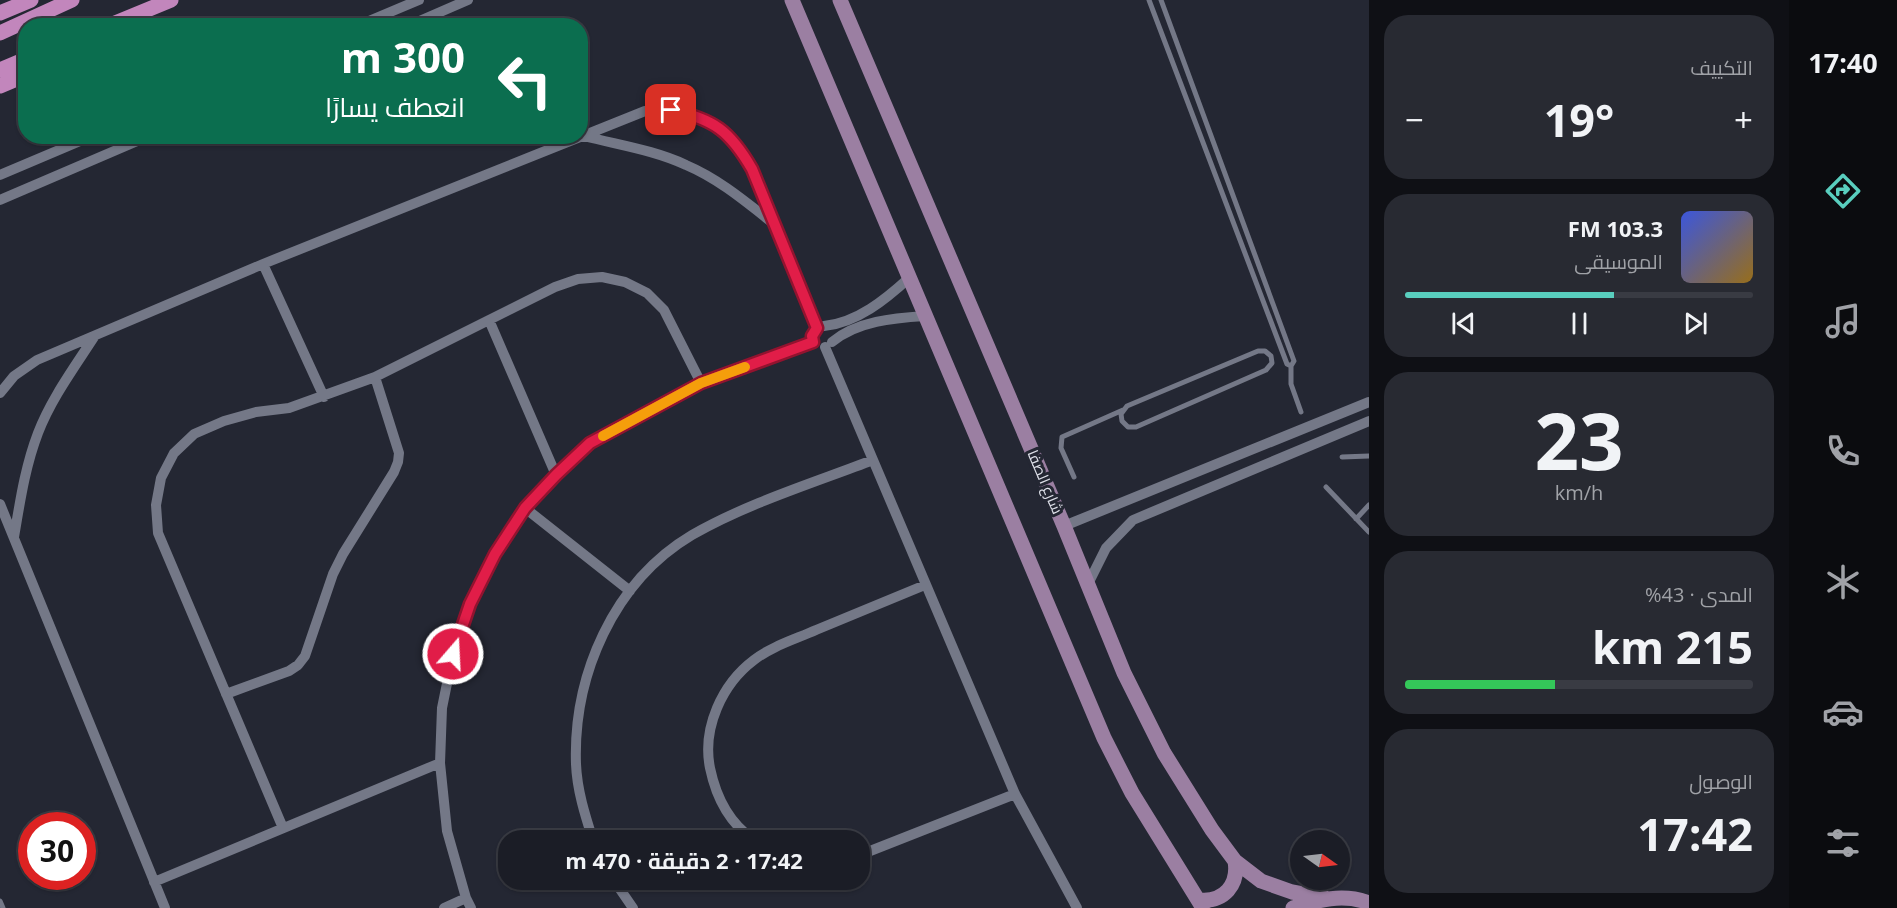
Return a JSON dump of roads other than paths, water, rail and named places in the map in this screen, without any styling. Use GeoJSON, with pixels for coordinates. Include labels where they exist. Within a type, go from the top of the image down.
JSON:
{"type":"FeatureCollection","features":[{"type":"Feature","properties":{"kind":"main road"},"geometry":{"type":"LineString","coordinates":[[0,13],[31,0]]}},
{"type":"Feature","properties":{"kind":"main road"},"geometry":{"type":"LineString","coordinates":[[33,18],[72,0]]}},
{"type":"Feature","properties":{"kind":"main road"},"geometry":{"type":"LineString","coordinates":[[127,18],[165,2]]}},
{"type":"Feature","properties":{"kind":"main road"},"geometry":{"type":"LineString","coordinates":[[145,18],[165,2]]}},
{"type":"Feature","properties":{"kind":"main road"},"geometry":{"type":"LineString","coordinates":[[0,33],[18,25]]}},
{"type":"Feature","properties":{"kind":"main road"},"geometry":{"type":"LineString","coordinates":[[0,70],[18,62]]}},
{"type":"Feature","properties":{"kind":"main road"},"geometry":{"type":"LineString","coordinates":[[0,86],[18,78]]}},
{"type":"Feature","properties":{"kind":"street"},"geometry":{"type":"LineString","coordinates":[[376,18],[419,0]]}},
{"type":"Feature","properties":{"kind":"street"},"geometry":{"type":"LineString","coordinates":[[426,18],[468,0]]}},
{"type":"Feature","properties":{"kind":"street"},"geometry":{"type":"LineString","coordinates":[[792,0],[1104,738],[1132,793],[1202,904],[1218,899],[1231,887],[1235,879],[1234,861]]}},
{"type":"Feature","properties":{"kind":"street","name":"شارع الصفا"},"geometry":{"type":"LineString","coordinates":[[840,0],[1064,526],[1124,673],[1164,753],[1234,861],[1261,881],[1292,892],[1325,898]]}},
{"type":"Feature","properties":{"kind":"street"},"geometry":{"type":"LineString","coordinates":[[588,133],[645,111],[671,110],[697,115],[720,128],[739,146],[752,169],[821,327],[832,332],[828,344],[873,460],[1015,794],[1077,908]]}},
{"type":"Feature","properties":{"kind":"street"},"geometry":{"type":"LineString","coordinates":[[588,136],[647,151],[686,165],[722,184],[775,225]]}},
{"type":"Feature","properties":{"kind":"street"},"geometry":{"type":"LineString","coordinates":[[0,175],[73,144]]}},
{"type":"Feature","properties":{"kind":"street"},"geometry":{"type":"LineString","coordinates":[[0,200],[130,144]]}},
{"type":"Feature","properties":{"kind":"street"},"geometry":{"type":"LineString","coordinates":[[0,393],[14,376],[37,360],[263,264],[562,144]]}},
{"type":"Feature","properties":{"kind":"street"},"geometry":{"type":"LineString","coordinates":[[263,264],[324,397]]}},
{"type":"Feature","properties":{"kind":"street"},"geometry":{"type":"LineString","coordinates":[[282,828],[158,533],[156,506],[161,478],[174,453],[194,434],[224,421],[256,412],[289,408],[324,397],[375,376],[555,287],[578,279],[602,277],[625,282],[647,293],[664,310],[701,383]]}},
{"type":"Feature","properties":{"kind":"street"},"geometry":{"type":"LineString","coordinates":[[909,278],[870,309],[839,324],[821,327],[812,336],[813,342],[818,346],[828,344],[844,333],[878,321],[925,316]]}},
{"type":"Feature","properties":{"kind":"street"},"geometry":{"type":"LineString","coordinates":[[489,320],[556,475]]}},
{"type":"Feature","properties":{"kind":"street"},"geometry":{"type":"LineString","coordinates":[[14,538],[25,475],[38,432],[63,384],[95,336]]}},
{"type":"Feature","properties":{"kind":"street"},"geometry":{"type":"LineString","coordinates":[[444,908],[469,903],[447,831],[440,763],[444,698],[453,654],[470,604],[495,554],[525,508],[590,443],[701,383],[813,342]]}},
{"type":"Feature","properties":{"kind":"street"},"geometry":{"type":"LineString","coordinates":[[226,694],[289,671],[305,656],[333,574],[394,472],[399,453],[375,376]]}},
{"type":"Feature","properties":{"kind":"street"},"geometry":{"type":"LineString","coordinates":[[1064,526],[1369,402]]}},
{"type":"Feature","properties":{"kind":"street"},"geometry":{"type":"LineString","coordinates":[[1088,584],[1106,548],[1133,520],[1369,421]]}},
{"type":"Feature","properties":{"kind":"street"},"geometry":{"type":"LineString","coordinates":[[590,830],[582,805],[576,767],[576,728],[582,690],[594,654],[610,621],[630,591],[658,561],[689,537],[724,518],[873,460]]}},
{"type":"Feature","properties":{"kind":"street"},"geometry":{"type":"LineString","coordinates":[[1222,462],[1230,479]]}},
{"type":"Feature","properties":{"kind":"street"},"geometry":{"type":"LineString","coordinates":[[0,504],[165,908]]}},
{"type":"Feature","properties":{"kind":"street"},"geometry":{"type":"LineString","coordinates":[[525,508],[630,591]]}},
{"type":"Feature","properties":{"kind":"street"},"geometry":{"type":"LineString","coordinates":[[742,830],[727,813],[714,787],[709,759],[710,730],[718,703],[734,679],[754,659],[780,646],[926,585]]}},
{"type":"Feature","properties":{"kind":"street"},"geometry":{"type":"LineString","coordinates":[[154,882],[440,763]]}},
{"type":"Feature","properties":{"kind":"street"},"geometry":{"type":"LineString","coordinates":[[870,851],[1015,794]]}},
{"type":"Feature","properties":{"kind":"street"},"geometry":{"type":"LineString","coordinates":[[621,890],[633,908]]}},
{"type":"Feature","properties":{"kind":"street"},"geometry":{"type":"LineString","coordinates":[[1293,908],[1325,898],[1365,898]]}},
{"type":"Feature","properties":{"kind":"lane"},"geometry":{"type":"LineString","coordinates":[[1149,0],[1287,364],[1291,366]]}},
{"type":"Feature","properties":{"kind":"lane"},"geometry":{"type":"LineString","coordinates":[[1161,0],[1294,361],[1291,366],[1291,384],[1301,412]]}},
{"type":"Feature","properties":{"kind":"lane"},"geometry":{"type":"LineString","coordinates":[[1234,222],[1242,219]]}},
{"type":"Feature","properties":{"kind":"lane"},"geometry":{"type":"LineString","coordinates":[[1271,321],[1278,318]]}},
{"type":"Feature","properties":{"kind":"lane"},"geometry":{"type":"LineString","coordinates":[[1074,477],[1061,447],[1062,437],[1123,410],[1127,406],[1258,351],[1265,351],[1271,356]]}},
{"type":"Feature","properties":{"kind":"lane"},"geometry":{"type":"LineString","coordinates":[[1271,356],[1282,351]]}},
{"type":"Feature","properties":{"kind":"lane"},"geometry":{"type":"LineString","coordinates":[[1123,410],[1122,422],[1128,427],[1136,427],[1266,370],[1271,366],[1271,356]]}},
{"type":"Feature","properties":{"kind":"lane"},"geometry":{"type":"LineString","coordinates":[[1342,457],[1369,456]]}},
{"type":"Feature","properties":{"kind":"lane"},"geometry":{"type":"LineString","coordinates":[[1326,486],[1369,532]]}},
{"type":"Feature","properties":{"kind":"lane"},"geometry":{"type":"LineString","coordinates":[[1356,519],[1369,505]]}},
{"type":"Feature","properties":{"kind":"lane"},"geometry":{"type":"LineString","coordinates":[[0,901],[3,908]]}}]}
